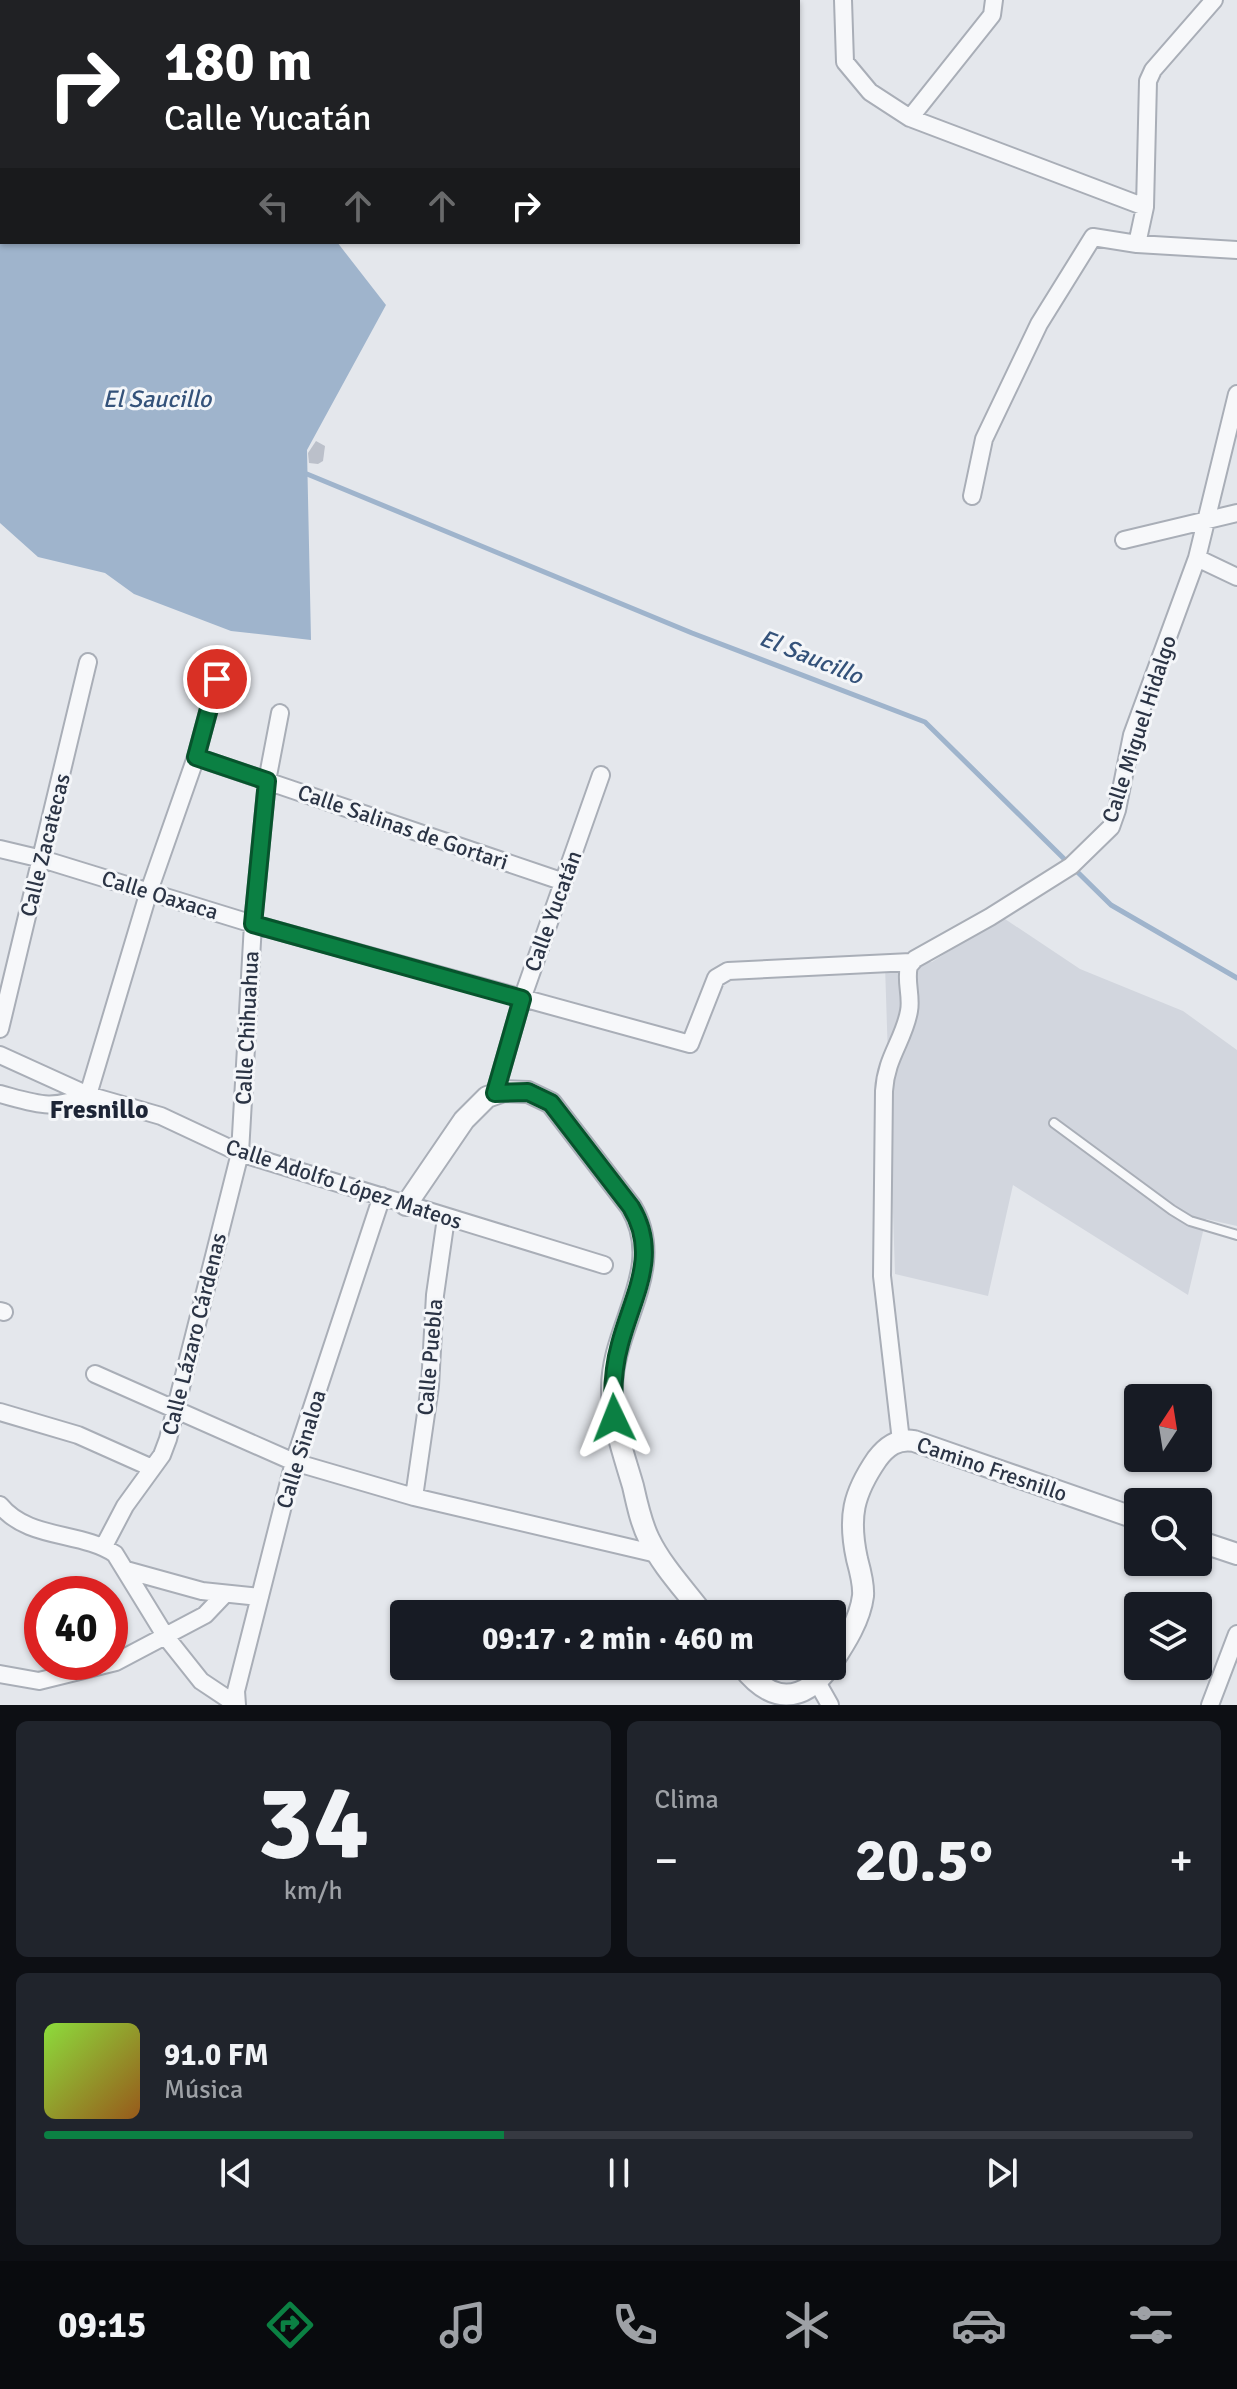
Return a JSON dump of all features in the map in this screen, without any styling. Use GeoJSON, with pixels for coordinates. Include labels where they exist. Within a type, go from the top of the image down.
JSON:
{"type":"FeatureCollection","features":[{"type":"Feature","properties":{"kind":"street"},"geometry":{"type":"LineString","coordinates":[[843,0],[845,62],[870,92],[910,118],[1145,207]]}},
{"type":"Feature","properties":{"kind":"street"},"geometry":{"type":"LineString","coordinates":[[910,118],[992,15],[994,0]]}},
{"type":"Feature","properties":{"kind":"street"},"geometry":{"type":"LineString","coordinates":[[1137,244],[1145,207],[1148,81],[1153,70],[1214,0]]}},
{"type":"Feature","properties":{"kind":"street"},"geometry":{"type":"LineString","coordinates":[[972,496],[984,439],[1039,324],[1093,237],[1137,244],[1237,250]]}},
{"type":"Feature","properties":{"kind":"street","name":"Calle Miguel Hidalgo"},"geometry":{"type":"LineString","coordinates":[[911,962],[1071,866],[1111,827],[1132,735],[1197,558],[1237,394]]}},
{"type":"Feature","properties":{"kind":"street"},"geometry":{"type":"LineString","coordinates":[[1124,540],[1237,513]]}},
{"type":"Feature","properties":{"kind":"street"},"geometry":{"type":"LineString","coordinates":[[1197,558],[1237,577]]}},
{"type":"Feature","properties":{"kind":"street","name":"Calle Zacatecas"},"geometry":{"type":"LineString","coordinates":[[0,1029],[88,662]]}},
{"type":"Feature","properties":{"kind":"street"},"geometry":{"type":"LineString","coordinates":[[0,1094],[51,1106],[68,1104],[88,1095],[149,891],[196,757],[217,679]]}},
{"type":"Feature","properties":{"kind":"street","name":"Calle Chihuahua"},"geometry":{"type":"LineString","coordinates":[[240,1153],[253,924],[267,781],[280,713]]}},
{"type":"Feature","properties":{"kind":"street","name":"Calle Salinas de Gortari"},"geometry":{"type":"LineString","coordinates":[[196,757],[564,882]]}},
{"type":"Feature","properties":{"kind":"street","name":"Calle Yucatán"},"geometry":{"type":"LineString","coordinates":[[495,1093],[522,999],[601,775]]}},
{"type":"Feature","properties":{"kind":"street","name":"Calle Oaxaca"},"geometry":{"type":"LineString","coordinates":[[0,849],[253,924],[690,1044],[716,978],[728,971],[911,962]]}},
{"type":"Feature","properties":{"kind":"street"},"geometry":{"type":"LineString","coordinates":[[901,1441],[882,1276],[884,1091],[885,1072],[908,1016],[907,972],[911,962]]}},
{"type":"Feature","properties":{"kind":"street","name":"Calle Adolfo López Mateos"},"geometry":{"type":"LineString","coordinates":[[0,1055],[88,1095],[161,1116],[240,1153],[604,1265]]}},
{"type":"Feature","properties":{"kind":"street"},"geometry":{"type":"LineString","coordinates":[[406,1205],[464,1120],[481,1102],[495,1093],[528,1092],[551,1103],[640,1222],[645,1237],[645,1260],[620,1345],[612,1387],[614,1418],[643,1526],[657,1554],[692,1600]]}},
{"type":"Feature","properties":{"kind":"street","name":"Calle Lázaro Cárdenas"},"geometry":{"type":"LineString","coordinates":[[104,1546],[125,1506],[162,1455],[168,1439],[240,1153]]}},
{"type":"Feature","properties":{"kind":"street","name":"Calle Sinaloa"},"geometry":{"type":"LineString","coordinates":[[237,1705],[236,1691],[294,1462],[382,1196]]}},
{"type":"Feature","properties":{"kind":"street","name":"Calle Puebla"},"geometry":{"type":"LineString","coordinates":[[414,1497],[430,1386],[435,1295],[446,1218]]}},
{"type":"Feature","properties":{"kind":"street"},"geometry":{"type":"LineString","coordinates":[[95,1374],[294,1462],[414,1497],[657,1554]]}},
{"type":"Feature","properties":{"kind":"street"},"geometry":{"type":"LineString","coordinates":[[0,1412],[78,1435],[152,1468]]}},
{"type":"Feature","properties":{"kind":"street","name":"Camino Fresnillo"},"geometry":{"type":"LineString","coordinates":[[846,1641],[864,1590],[852,1538],[853,1512],[860,1484],[888,1446],[901,1441],[914,1441],[1124,1514]]}},
{"type":"Feature","properties":{"kind":"street"},"geometry":{"type":"LineString","coordinates":[[0,1505],[7,1515],[33,1528],[104,1546],[115,1554],[166,1637],[201,1681],[237,1705]]}},
{"type":"Feature","properties":{"kind":"street"},"geometry":{"type":"LineString","coordinates":[[1212,1546],[1237,1554]]}},
{"type":"Feature","properties":{"kind":"street"},"geometry":{"type":"LineString","coordinates":[[126,1570],[202,1591],[260,1597]]}},
{"type":"Feature","properties":{"kind":"street"},"geometry":{"type":"LineString","coordinates":[[0,1674],[39,1681],[116,1662],[205,1615],[225,1594]]}},
{"type":"Feature","properties":{"kind":"street"},"geometry":{"type":"LineString","coordinates":[[1210,1705],[1237,1634]]}},
{"type":"Feature","properties":{"kind":"street"},"geometry":{"type":"LineString","coordinates":[[754,1680],[760,1687],[775,1693],[797,1693],[814,1680]]}},
{"type":"Feature","properties":{"kind":"street"},"geometry":{"type":"LineString","coordinates":[[828,1680],[830,1705]]}},
{"type":"Feature","properties":{"kind":"lane"},"geometry":{"type":"LineString","coordinates":[[1054,1123],[1172,1210],[1190,1221],[1237,1235]]}},
{"type":"Feature","properties":{"kind":"shaded area"},"geometry":{"type":"Polygon","coordinates":[[[1002,917],[1080,969],[1183,1011],[1237,1050],[1237,1226],[1206,1219],[1188,1295],[1013,1185],[988,1296],[895,1274],[885,965],[932,962],[1002,917]]]}},
{"type":"Feature","properties":{"kind":"water","name":"El Saucillo"},"geometry":{"type":"Polygon","coordinates":[[[0,244],[339,244],[386,305],[307,450],[311,640],[231,631],[134,594],[105,573],[38,557],[0,523],[0,244]]]}},
{"type":"Feature","properties":{"kind":"building"},"geometry":{"type":"Polygon","coordinates":[[[316,441],[325,446],[323,461],[309,463],[308,453],[316,441]]]}},
{"type":"Feature","properties":{"kind":"waterway","name":"El Saucillo"},"geometry":{"type":"LineString","coordinates":[[307,474],[692,633],[925,722],[1111,905],[1237,978]]}},
{"type":"Feature","properties":{"kind":"district","name":"Fresnillo"},"geometry":{"type":"Point","coordinates":[99,1110]}},
{"type":"Feature","properties":{"kind":"route"},"geometry":{"type":"LineString","coordinates":[[217,679],[196,757],[267,781],[253,924],[522,999],[495,1093],[528,1092],[551,1103],[631,1207],[645,1237],[645,1260],[620,1345],[612,1387],[614,1418]]}}]}
